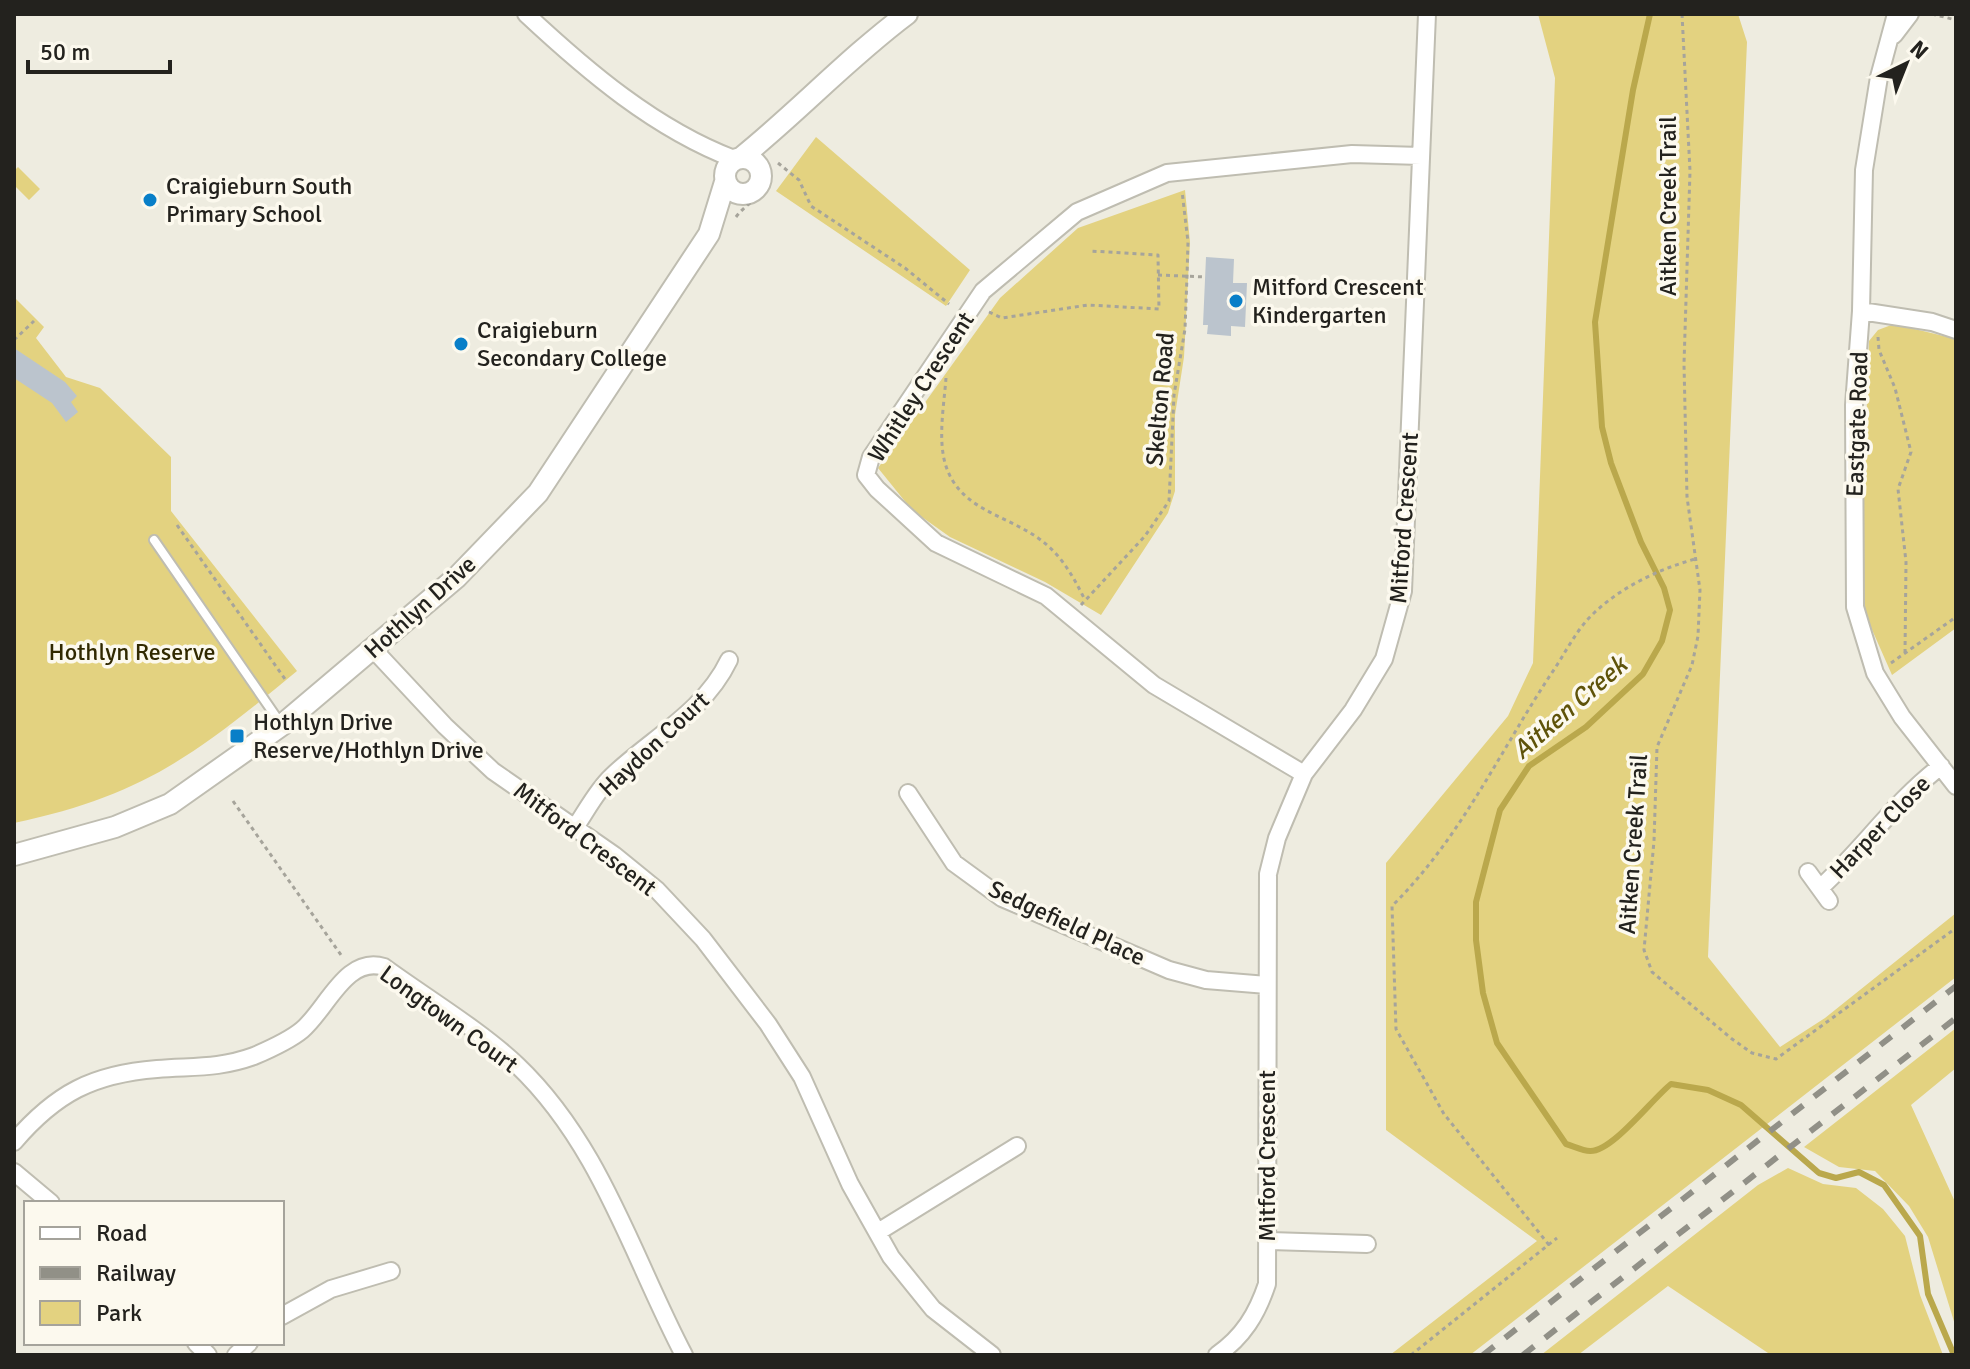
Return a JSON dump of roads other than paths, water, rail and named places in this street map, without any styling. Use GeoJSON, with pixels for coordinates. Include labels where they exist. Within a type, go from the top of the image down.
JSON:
{"type":"FeatureCollection","features":[{"type":"Feature","properties":{"kind":"street"},"geometry":{"type":"LineString","coordinates":[[526,14],[606,84],[731,168]]}},
{"type":"Feature","properties":{"kind":"street"},"geometry":{"type":"LineString","coordinates":[[746,194],[731,190],[731,168],[795,113],[853,55],[907,14]]}},
{"type":"Feature","properties":{"kind":"street","name":"Mitford Crescent"},"geometry":{"type":"LineString","coordinates":[[1217,1355],[1243,1332],[1259,1309],[1267,1284],[1268,874],[1277,838],[1304,774],[1353,710],[1384,659],[1403,591],[1427,14]]}},
{"type":"Feature","properties":{"kind":"street","name":"Eastgate Road"},"geometry":{"type":"LineString","coordinates":[[1896,14],[1893,37],[1879,77],[1864,170],[1861,311],[1854,405],[1855,607],[1875,673],[1902,717],[1956,786]]}},
{"type":"Feature","properties":{"kind":"street","name":"Eastgate Road"},"geometry":{"type":"LineString","coordinates":[[1893,37],[1910,14]]}},
{"type":"Feature","properties":{"kind":"street"},"geometry":{"type":"LineString","coordinates":[[731,168],[753,160],[768,167],[795,113]]}},
{"type":"Feature","properties":{"kind":"street","name":"Whitley Crescent"},"geometry":{"type":"LineString","coordinates":[[1304,774],[1154,685],[1046,596],[936,543],[866,475],[871,457],[994,279],[1077,212],[1157,176],[1180,171],[1352,154],[1421,156]]}},
{"type":"Feature","properties":{"kind":"street","name":"Hothlyn Drive"},"geometry":{"type":"LineString","coordinates":[[14,855],[115,827],[170,804],[282,725],[457,577],[538,493],[713,226],[759,185],[768,167]]}},
{"type":"Feature","properties":{"kind":"street","name":"Hothlyn Drive"},"geometry":{"type":"LineString","coordinates":[[713,226],[731,168]]}},
{"type":"Feature","properties":{"kind":"street"},"geometry":{"type":"LineString","coordinates":[[1861,311],[1932,322],[1956,330]]}},
{"type":"Feature","properties":{"kind":"street","name":"Mitford Crescent"},"geometry":{"type":"LineString","coordinates":[[374,650],[445,726],[493,771],[576,826],[657,890],[703,939],[768,1024],[802,1077],[850,1184],[913,1288],[992,1355]]}},
{"type":"Feature","properties":{"kind":"street","name":"Haydon Court"},"geometry":{"type":"LineString","coordinates":[[576,826],[610,778],[702,702],[717,684],[729,660]]}},
{"type":"Feature","properties":{"kind":"street","name":"Harper Close"},"geometry":{"type":"LineString","coordinates":[[1808,872],[1824,895],[1906,793],[1941,766]]}},
{"type":"Feature","properties":{"kind":"street","name":"Sedgefield Place"},"geometry":{"type":"LineString","coordinates":[[908,793],[954,863],[1002,898],[1169,970],[1206,980],[1267,985]]}},
{"type":"Feature","properties":{"kind":"street","name":"Longtown Court"},"geometry":{"type":"LineString","coordinates":[[14,1142],[69,1091],[94,1082],[157,1069],[209,1069],[255,1055],[301,1031],[359,966],[374,964],[384,967],[517,1065],[552,1107],[601,1175],[684,1355]]}},
{"type":"Feature","properties":{"kind":"street"},"geometry":{"type":"LineString","coordinates":[[878,1232],[1017,1146]]}},
{"type":"Feature","properties":{"kind":"street"},"geometry":{"type":"LineString","coordinates":[[14,1172],[49,1201]]}},
{"type":"Feature","properties":{"kind":"street"},"geometry":{"type":"LineString","coordinates":[[1267,1241],[1367,1244]]}},
{"type":"Feature","properties":{"kind":"street"},"geometry":{"type":"LineString","coordinates":[[284,1315],[331,1289],[391,1271]]}},
{"type":"Feature","properties":{"kind":"lane"},"geometry":{"type":"LineString","coordinates":[[154,540],[282,725]]}},
{"type":"Feature","properties":{"kind":"waterway","name":"Aitken Creek"},"geometry":{"type":"LineString","coordinates":[[1650,14],[1633,90],[1595,322],[1602,427],[1611,463],[1641,542],[1664,588],[1670,610],[1662,641],[1643,674],[1586,727],[1529,766],[1500,810],[1476,902],[1476,940],[1483,993],[1497,1043],[1566,1144],[1587,1151],[1599,1149],[1620,1134],[1671,1084],[1708,1090],[1741,1105],[1819,1173],[1836,1178],[1859,1172],[1884,1185],[1920,1236],[1928,1294],[1954,1355]]}},
{"type":"Feature","properties":{"kind":"railway"},"geometry":{"type":"LineString","coordinates":[[1483,1355],[1956,986]]}},
{"type":"Feature","properties":{"kind":"railway"},"geometry":{"type":"LineString","coordinates":[[1523,1355],[1956,1018]]}},
{"type":"Feature","properties":{"kind":"place","name":"Craigieburn South Primary School"},"geometry":{"type":"Point","coordinates":[150,200]}},
{"type":"Feature","properties":{"kind":"place","name":"Mitford Crescent Kindergarten"},"geometry":{"type":"Point","coordinates":[1236,301]}},
{"type":"Feature","properties":{"kind":"place","name":"Craigieburn Secondary College"},"geometry":{"type":"Point","coordinates":[461,344]}},
{"type":"Feature","properties":{"kind":"place","name":"Hothlyn Drive Reserve/Hothlyn Drive"},"geometry":{"type":"Point","coordinates":[237,736]}},
{"type":"Feature","properties":{"kind":"park label","name":"Hothlyn Reserve"},"geometry":{"type":"Point","coordinates":[132,652]}}]}
